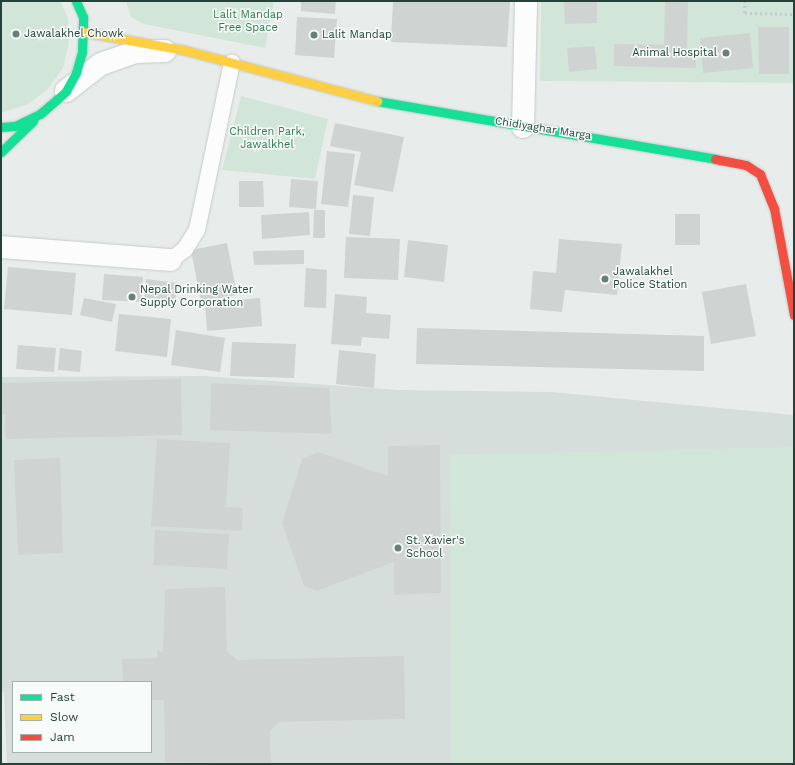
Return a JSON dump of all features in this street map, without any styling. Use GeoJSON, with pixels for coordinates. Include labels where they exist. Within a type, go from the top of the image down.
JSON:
{"type":"FeatureCollection","features":[{"type":"Feature","properties":{"kind":"street"},"geometry":{"type":"LineString","coordinates":[[1,152],[66,91],[76,73],[84,32],[82,17],[76,1]]}},
{"type":"Feature","properties":{"kind":"street"},"geometry":{"type":"LineString","coordinates":[[82,17],[88,1]]}},
{"type":"Feature","properties":{"kind":"street"},"geometry":{"type":"LineString","coordinates":[[523,126],[526,1]]}},
{"type":"Feature","properties":{"kind":"street","name":"Chidiyaghar Marga"},"geometry":{"type":"LineString","coordinates":[[84,32],[184,50],[387,104],[618,140],[746,165],[760,174],[774,208],[794,315]]}},
{"type":"Feature","properties":{"kind":"street","name":"Chidiyaghar Marga"},"geometry":{"type":"LineString","coordinates":[[66,91],[101,64],[136,52],[184,50]]}},
{"type":"Feature","properties":{"kind":"street"},"geometry":{"type":"LineString","coordinates":[[1,127],[15,126],[40,114]]}},
{"type":"Feature","properties":{"kind":"street"},"geometry":{"type":"LineString","coordinates":[[1,247],[171,260]]}},
{"type":"Feature","properties":{"kind":"lane"},"geometry":{"type":"LineString","coordinates":[[171,260],[185,249],[197,230],[232,63]]}},
{"type":"Feature","properties":{"kind":"path"},"geometry":{"type":"LineString","coordinates":[[745,1],[745,13],[794,14]]}},
{"type":"Feature","properties":{"kind":"shaded area","name":"St. Xavier's School"},"geometry":{"type":"Polygon","coordinates":[[[204,376],[399,390],[551,392],[794,415],[794,764],[7,764],[4,692],[1,692],[1,377],[204,376]]]}},
{"type":"Feature","properties":{"kind":"green space"},"geometry":{"type":"Polygon","coordinates":[[[1,1],[60,1],[68,18],[69,43],[63,68],[48,89],[28,104],[4,112],[1,112],[1,1]]]}},
{"type":"Feature","properties":{"kind":"green space","name":"Lalit Mandap Free Space"},"geometry":{"type":"Polygon","coordinates":[[[126,1],[274,1],[265,48],[144,24],[131,17],[126,1]]]}},
{"type":"Feature","properties":{"kind":"green space"},"geometry":{"type":"Polygon","coordinates":[[[541,1],[794,1],[794,83],[540,81],[541,1]]]}},
{"type":"Feature","properties":{"kind":"green space","name":"Children Park, Jawalkhel"},"geometry":{"type":"Polygon","coordinates":[[[241,96],[328,119],[315,179],[222,170],[241,96]]]}},
{"type":"Feature","properties":{"kind":"green space"},"geometry":{"type":"Polygon","coordinates":[[[794,447],[794,764],[451,764],[450,455],[794,447]]]}},
{"type":"Feature","properties":{"kind":"building"},"geometry":{"type":"Polygon","coordinates":[[[301,1],[336,1],[335,14],[301,11],[301,1]]]}},
{"type":"Feature","properties":{"kind":"building"},"geometry":{"type":"Polygon","coordinates":[[[393,1],[510,1],[507,47],[391,42],[393,1]]]}},
{"type":"Feature","properties":{"kind":"building"},"geometry":{"type":"Polygon","coordinates":[[[564,1],[597,1],[597,23],[565,24],[564,1]]]}},
{"type":"Feature","properties":{"kind":"building"},"geometry":{"type":"Polygon","coordinates":[[[665,1],[688,1],[687,51],[696,50],[696,68],[614,66],[614,44],[664,45],[665,1]]]}},
{"type":"Feature","properties":{"kind":"building"},"geometry":{"type":"Polygon","coordinates":[[[297,17],[337,19],[334,58],[295,55],[297,17]]]}},
{"type":"Feature","properties":{"kind":"building"},"geometry":{"type":"Polygon","coordinates":[[[758,27],[789,27],[789,74],[759,74],[758,27]]]}},
{"type":"Feature","properties":{"kind":"building","name":"Animal Hospital"},"geometry":{"type":"Polygon","coordinates":[[[750,33],[753,68],[703,73],[700,38],[750,33]]]}},
{"type":"Feature","properties":{"kind":"building"},"geometry":{"type":"Polygon","coordinates":[[[595,46],[597,69],[569,72],[567,48],[595,46]]]}},
{"type":"Feature","properties":{"kind":"building"},"geometry":{"type":"Polygon","coordinates":[[[335,123],[404,137],[393,192],[354,185],[361,152],[330,146],[335,123]]]}},
{"type":"Feature","properties":{"kind":"building"},"geometry":{"type":"Polygon","coordinates":[[[327,151],[355,154],[348,207],[321,204],[327,151]]]}},
{"type":"Feature","properties":{"kind":"building"},"geometry":{"type":"Polygon","coordinates":[[[291,179],[318,181],[316,209],[289,207],[291,179]]]}},
{"type":"Feature","properties":{"kind":"building"},"geometry":{"type":"Polygon","coordinates":[[[239,181],[263,181],[264,207],[239,207],[239,181]]]}},
{"type":"Feature","properties":{"kind":"building"},"geometry":{"type":"Polygon","coordinates":[[[353,195],[374,197],[370,236],[349,234],[353,195]]]}},
{"type":"Feature","properties":{"kind":"building"},"geometry":{"type":"Polygon","coordinates":[[[314,210],[325,210],[325,238],[313,238],[314,210]]]}},
{"type":"Feature","properties":{"kind":"building"},"geometry":{"type":"Polygon","coordinates":[[[309,212],[310,235],[262,239],[261,215],[309,212]]]}},
{"type":"Feature","properties":{"kind":"building"},"geometry":{"type":"Polygon","coordinates":[[[675,214],[700,214],[700,245],[675,245],[675,214]]]}},
{"type":"Feature","properties":{"kind":"building"},"geometry":{"type":"Polygon","coordinates":[[[346,237],[400,239],[398,280],[344,278],[346,237]]]}},
{"type":"Feature","properties":{"kind":"building"},"geometry":{"type":"Polygon","coordinates":[[[559,239],[622,244],[617,295],[565,290],[562,312],[530,309],[533,271],[556,273],[559,239]]]}},
{"type":"Feature","properties":{"kind":"building"},"geometry":{"type":"Polygon","coordinates":[[[408,240],[448,245],[444,282],[404,277],[408,240]]]}},
{"type":"Feature","properties":{"kind":"building"},"geometry":{"type":"Polygon","coordinates":[[[227,243],[237,295],[201,302],[191,250],[227,243]]]}},
{"type":"Feature","properties":{"kind":"building"},"geometry":{"type":"Polygon","coordinates":[[[304,250],[304,264],[254,265],[253,251],[304,250]]]}},
{"type":"Feature","properties":{"kind":"building"},"geometry":{"type":"Polygon","coordinates":[[[8,267],[76,273],[72,315],[4,309],[8,267]]]}},
{"type":"Feature","properties":{"kind":"building"},"geometry":{"type":"Polygon","coordinates":[[[306,268],[327,270],[326,308],[304,307],[306,268]]]}},
{"type":"Feature","properties":{"kind":"building"},"geometry":{"type":"Polygon","coordinates":[[[104,274],[143,277],[141,302],[102,300],[104,274]]]}},
{"type":"Feature","properties":{"kind":"building"},"geometry":{"type":"Polygon","coordinates":[[[146,279],[178,283],[174,308],[143,303],[146,279]]]}},
{"type":"Feature","properties":{"kind":"building"},"geometry":{"type":"Polygon","coordinates":[[[746,284],[756,336],[711,344],[702,292],[746,284]]]}},
{"type":"Feature","properties":{"kind":"building"},"geometry":{"type":"Polygon","coordinates":[[[335,294],[367,297],[366,313],[391,315],[389,339],[362,337],[361,346],[331,344],[335,294]]]}},
{"type":"Feature","properties":{"kind":"building"},"geometry":{"type":"Polygon","coordinates":[[[84,298],[116,304],[112,322],[80,315],[84,298]]]}},
{"type":"Feature","properties":{"kind":"building"},"geometry":{"type":"Polygon","coordinates":[[[260,298],[262,326],[207,331],[205,303],[260,298]]]}},
{"type":"Feature","properties":{"kind":"building"},"geometry":{"type":"Polygon","coordinates":[[[119,314],[171,319],[167,357],[115,351],[119,314]]]}},
{"type":"Feature","properties":{"kind":"building"},"geometry":{"type":"Polygon","coordinates":[[[417,328],[704,336],[704,371],[416,364],[417,328]]]}},
{"type":"Feature","properties":{"kind":"building"},"geometry":{"type":"Polygon","coordinates":[[[176,330],[225,338],[220,372],[171,365],[176,330]]]}},
{"type":"Feature","properties":{"kind":"building"},"geometry":{"type":"Polygon","coordinates":[[[232,342],[296,344],[294,378],[230,376],[232,342]]]}},
{"type":"Feature","properties":{"kind":"building"},"geometry":{"type":"Polygon","coordinates":[[[18,345],[56,348],[54,372],[16,369],[18,345]]]}},
{"type":"Feature","properties":{"kind":"building"},"geometry":{"type":"Polygon","coordinates":[[[60,348],[82,351],[80,372],[58,370],[60,348]]]}},
{"type":"Feature","properties":{"kind":"building"},"geometry":{"type":"Polygon","coordinates":[[[339,350],[376,354],[374,388],[336,384],[339,350]]]}},
{"type":"Feature","properties":{"kind":"building"},"geometry":{"type":"Polygon","coordinates":[[[181,379],[182,435],[6,439],[5,414],[1,415],[1,383],[181,379]]]}},
{"type":"Feature","properties":{"kind":"building"},"geometry":{"type":"Polygon","coordinates":[[[211,383],[329,388],[332,434],[210,430],[211,383]]]}},
{"type":"Feature","properties":{"kind":"building"},"geometry":{"type":"Polygon","coordinates":[[[157,439],[230,443],[226,507],[243,508],[242,531],[151,526],[157,439]]]}},
{"type":"Feature","properties":{"kind":"building"},"geometry":{"type":"Polygon","coordinates":[[[440,445],[441,593],[394,595],[394,562],[317,591],[304,586],[282,523],[302,459],[318,452],[388,476],[388,446],[440,445]]]}},
{"type":"Feature","properties":{"kind":"building"},"geometry":{"type":"Polygon","coordinates":[[[60,458],[63,553],[18,555],[14,460],[60,458]]]}},
{"type":"Feature","properties":{"kind":"building"},"geometry":{"type":"Polygon","coordinates":[[[155,530],[229,534],[227,569],[153,565],[155,530]]]}},
{"type":"Feature","properties":{"kind":"building"},"geometry":{"type":"Polygon","coordinates":[[[225,587],[227,652],[238,660],[404,656],[405,719],[279,722],[270,731],[271,764],[165,762],[164,700],[152,700],[152,681],[123,681],[122,659],[157,658],[157,651],[163,652],[165,589],[225,587]]]}},
{"type":"Feature","properties":{"kind":"traffic: fast"},"geometry":{"type":"LineString","coordinates":[[1,127],[15,126],[40,114],[66,91],[76,73],[82,52],[83,17],[76,1]]}},
{"type":"Feature","properties":{"kind":"traffic: fast"},"geometry":{"type":"LineString","coordinates":[[377,101],[715,159]]}},
{"type":"Feature","properties":{"kind":"traffic: fast"},"geometry":{"type":"LineString","coordinates":[[1,152],[33,121]]}},
{"type":"Feature","properties":{"kind":"traffic: slow"},"geometry":{"type":"LineString","coordinates":[[84,32],[184,50],[377,101]]}},
{"type":"Feature","properties":{"kind":"traffic: jam"},"geometry":{"type":"LineString","coordinates":[[715,159],[746,165],[760,174],[774,208],[794,315]]}},
{"type":"Feature","properties":{"kind":"place","name":"Jawalakhel Chowk"},"geometry":{"type":"Point","coordinates":[16,34]}},
{"type":"Feature","properties":{"kind":"place","name":"Lalit Mandap"},"geometry":{"type":"Point","coordinates":[314,35]}},
{"type":"Feature","properties":{"kind":"place","name":"Animal Hospital"},"geometry":{"type":"Point","coordinates":[726,53]}},
{"type":"Feature","properties":{"kind":"place","name":"Jawalakhel Police Station"},"geometry":{"type":"Point","coordinates":[605,279]}},
{"type":"Feature","properties":{"kind":"place","name":"Nepal Drinking Water Supply Corporation"},"geometry":{"type":"Point","coordinates":[132,297]}},
{"type":"Feature","properties":{"kind":"place","name":"St. Xavier's School"},"geometry":{"type":"Point","coordinates":[398,548]}}]}
